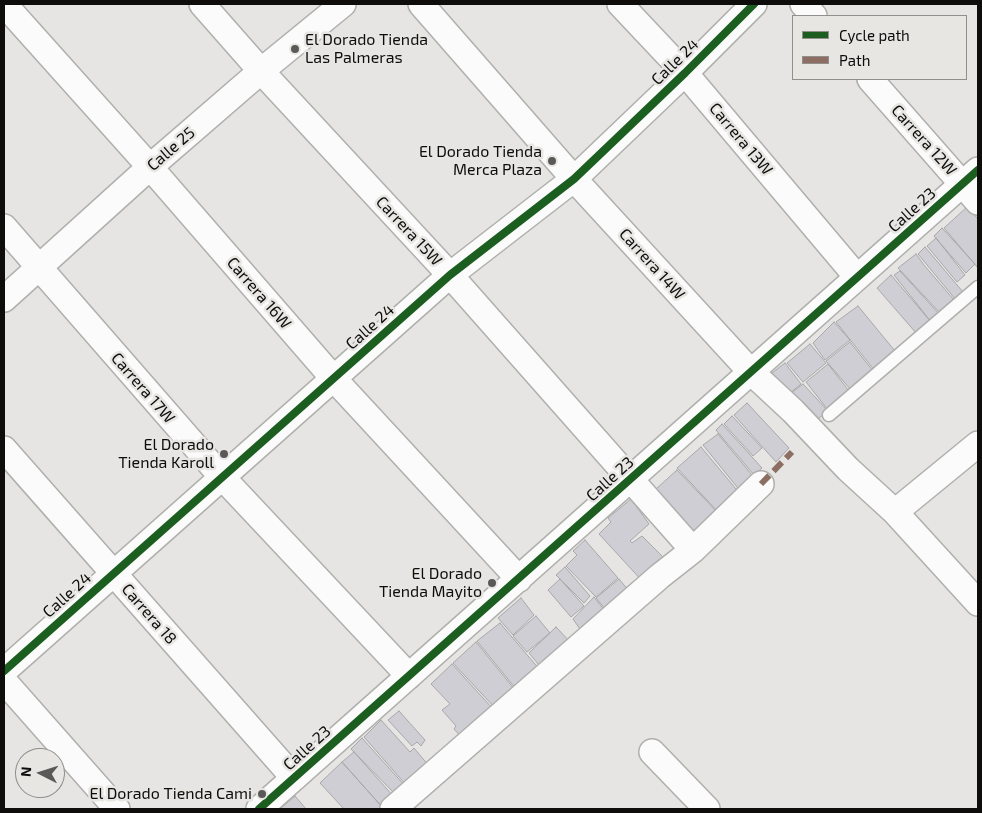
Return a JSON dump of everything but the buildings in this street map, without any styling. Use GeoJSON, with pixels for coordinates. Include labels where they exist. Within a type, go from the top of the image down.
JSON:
{"type":"FeatureCollection","features":[{"type":"Feature","properties":{"kind":"street","name":"Carrera 16W"},"geometry":{"type":"LineString","coordinates":[[4,4],[150,167],[334,379],[518,579]]}},
{"type":"Feature","properties":{"kind":"street","name":"Carrera 15W"},"geometry":{"type":"LineString","coordinates":[[202,4],[261,71],[450,275],[693,550]]}},
{"type":"Feature","properties":{"kind":"street","name":"Calle 25"},"geometry":{"type":"LineString","coordinates":[[4,299],[150,167],[261,71],[343,4]]}},
{"type":"Feature","properties":{"kind":"street","name":"Carrera 14W"},"geometry":{"type":"LineString","coordinates":[[421,4],[574,179],[751,372],[793,411],[848,469],[895,512],[978,603]]}},
{"type":"Feature","properties":{"kind":"street","name":"Carrera 13W"},"geometry":{"type":"LineString","coordinates":[[620,4],[685,73],[857,278]]}},
{"type":"Feature","properties":{"kind":"street","name":"Calle 24"},"geometry":{"type":"LineString","coordinates":[[4,671],[112,573],[450,275],[574,179],[754,4]]}},
{"type":"Feature","properties":{"kind":"street"},"geometry":{"type":"LineString","coordinates":[[803,4],[813,15]]}},
{"type":"Feature","properties":{"kind":"street","name":"Carrera 12W"},"geometry":{"type":"LineString","coordinates":[[871,80],[973,185]]}},
{"type":"Feature","properties":{"kind":"street","name":"Calle 23"},"geometry":{"type":"LineString","coordinates":[[259,809],[857,278],[973,185]]}},
{"type":"Feature","properties":{"kind":"street","name":"Carrera 17W"},"geometry":{"type":"LineString","coordinates":[[4,227],[222,478],[409,676]]}},
{"type":"Feature","properties":{"kind":"street"},"geometry":{"type":"LineString","coordinates":[[895,512],[977,448]]}},
{"type":"Feature","properties":{"kind":"street","name":"Carrera 18"},"geometry":{"type":"LineString","coordinates":[[4,449],[294,778]]}},
{"type":"Feature","properties":{"kind":"street"},"geometry":{"type":"LineString","coordinates":[[393,809],[660,576],[693,550],[760,484]]}},
{"type":"Feature","properties":{"kind":"street"},"geometry":{"type":"LineString","coordinates":[[4,681],[117,809]]}},
{"type":"Feature","properties":{"kind":"street"},"geometry":{"type":"LineString","coordinates":[[652,752],[707,809]]}},
{"type":"Feature","properties":{"kind":"lane"},"geometry":{"type":"LineString","coordinates":[[829,414],[978,286]]}},
{"type":"Feature","properties":{"kind":"marked path"},"geometry":{"type":"LineString","coordinates":[[761,484],[792,452]]}},
{"type":"Feature","properties":{"kind":"cycle path"},"geometry":{"type":"LineString","coordinates":[[4,671],[450,275],[574,179],[754,4]]}},
{"type":"Feature","properties":{"kind":"cycle path"},"geometry":{"type":"LineString","coordinates":[[259,809],[978,170]]}},
{"type":"Feature","properties":{"kind":"place","name":"El Dorado Tienda Las Palmeras"},"geometry":{"type":"Point","coordinates":[295,49]}},
{"type":"Feature","properties":{"kind":"place","name":"El Dorado Tienda Merca Plaza"},"geometry":{"type":"Point","coordinates":[552,161]}},
{"type":"Feature","properties":{"kind":"place","name":"El Dorado Tienda Karoll"},"geometry":{"type":"Point","coordinates":[224,454]}},
{"type":"Feature","properties":{"kind":"place","name":"El Dorado Tienda Mayito"},"geometry":{"type":"Point","coordinates":[492,583]}},
{"type":"Feature","properties":{"kind":"place","name":"El Dorado Tienda Cami"},"geometry":{"type":"Point","coordinates":[262,794]}}]}
